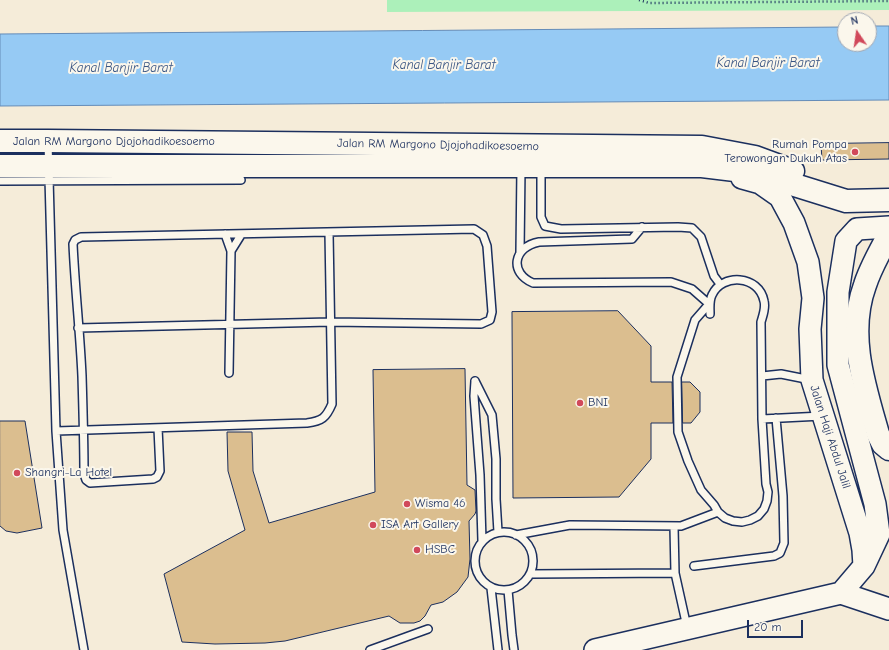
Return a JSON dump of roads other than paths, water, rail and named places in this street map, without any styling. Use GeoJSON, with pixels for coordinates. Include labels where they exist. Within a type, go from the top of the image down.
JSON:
{"type":"FeatureCollection","features":[{"type":"Feature","properties":{"kind":"main road","name":"Jalan RM Margono Djojohadikoesoemo"},"geometry":{"type":"LineString","coordinates":[[0,141],[48,141],[531,156],[702,166],[735,170],[769,177],[846,201],[881,200]]}},
{"type":"Feature","properties":{"kind":"main road","name":"Jalan RM Margono Djojohadikoesoemo"},"geometry":{"type":"LineString","coordinates":[[0,166],[49,173],[531,156],[668,147],[702,147],[755,157],[844,190],[881,200]]}},
{"type":"Feature","properties":{"kind":"main road"},"geometry":{"type":"LineString","coordinates":[[889,235],[871,269],[865,285],[858,311],[857,338],[858,356],[878,434],[883,444],[889,449]]}},
{"type":"Feature","properties":{"kind":"street","name":"Jalan Haji Abdul Jalil"},"geometry":{"type":"LineString","coordinates":[[668,147],[702,166],[760,183],[780,197],[794,223],[808,262],[814,298],[810,329],[812,380],[860,533],[864,550],[864,566]]}},
{"type":"Feature","properties":{"kind":"street","name":"Jalan Haji Abdul Jalil"},"geometry":{"type":"LineString","coordinates":[[841,593],[864,566],[879,534],[875,504],[838,365],[838,292],[846,241],[857,229],[889,227]]}},
{"type":"Feature","properties":{"kind":"street"},"geometry":{"type":"LineString","coordinates":[[596,650],[841,593],[889,610]]}},
{"type":"Feature","properties":{"kind":"lane"},"geometry":{"type":"LineString","coordinates":[[48,141],[56,431],[63,530],[84,650]]}},
{"type":"Feature","properties":{"kind":"lane"},"geometry":{"type":"LineString","coordinates":[[531,156],[541,217],[545,226],[561,229],[642,227],[692,228],[701,237],[714,276],[720,284]]}},
{"type":"Feature","properties":{"kind":"lane"},"geometry":{"type":"LineString","coordinates":[[531,156],[520,252],[517,259],[520,274],[525,280],[533,283],[671,282],[692,289],[709,304]]}},
{"type":"Feature","properties":{"kind":"lane"},"geometry":{"type":"LineString","coordinates":[[0,181],[49,173],[241,180]]}},
{"type":"Feature","properties":{"kind":"lane"},"geometry":{"type":"LineString","coordinates":[[520,252],[525,247],[538,242],[632,239],[642,227]]}},
{"type":"Feature","properties":{"kind":"lane"},"geometry":{"type":"LineString","coordinates":[[78,328],[330,322],[481,324],[490,320],[492,312],[486,246],[483,235],[474,229],[81,237],[75,240],[73,244],[78,328],[82,374],[84,474],[86,480],[90,484],[153,479],[157,477],[160,471],[158,428]]}},
{"type":"Feature","properties":{"kind":"lane"},"geometry":{"type":"LineString","coordinates":[[56,431],[307,423],[319,421],[327,415],[332,404],[329,233]]}},
{"type":"Feature","properties":{"kind":"lane"},"geometry":{"type":"LineString","coordinates":[[225,234],[231,251],[229,373]]}},
{"type":"Feature","properties":{"kind":"lane"},"geometry":{"type":"LineString","coordinates":[[231,251],[241,234]]}},
{"type":"Feature","properties":{"kind":"lane"},"geometry":{"type":"LineString","coordinates":[[709,304],[694,320],[677,377],[678,432],[688,461],[701,490],[718,512],[725,518],[742,522],[758,516],[764,509],[768,492],[766,484],[762,420],[761,322],[765,309],[764,301],[761,292],[756,286],[748,281],[740,279],[720,284],[712,295],[709,304],[710,314]]}},
{"type":"Feature","properties":{"kind":"lane"},"geometry":{"type":"LineString","coordinates":[[762,376],[781,374],[812,380]]}},
{"type":"Feature","properties":{"kind":"lane"},"geometry":{"type":"LineString","coordinates":[[482,541],[480,475],[474,396],[475,381],[492,415],[496,459],[498,532]]}},
{"type":"Feature","properties":{"kind":"lane"},"geometry":{"type":"LineString","coordinates":[[762,420],[823,416]]}},
{"type":"Feature","properties":{"kind":"lane"},"geometry":{"type":"LineString","coordinates":[[694,566],[774,556],[780,552],[784,544],[783,496],[776,418]]}},
{"type":"Feature","properties":{"kind":"lane"},"geometry":{"type":"LineString","coordinates":[[516,535],[570,525],[674,527],[681,526],[718,512]]}},
{"type":"Feature","properties":{"kind":"lane"},"geometry":{"type":"LineString","coordinates":[[674,527],[675,573],[687,629]]}},
{"type":"Feature","properties":{"kind":"lane"},"geometry":{"type":"LineString","coordinates":[[498,532],[508,532],[524,540],[530,547],[533,556],[533,565],[530,574],[525,581],[518,587],[499,591],[484,583],[478,576],[475,567],[477,549],[482,541],[498,532]]}},
{"type":"Feature","properties":{"kind":"lane"},"geometry":{"type":"LineString","coordinates":[[530,574],[675,573]]}},
{"type":"Feature","properties":{"kind":"lane"},"geometry":{"type":"LineString","coordinates":[[491,588],[498,650]]}},
{"type":"Feature","properties":{"kind":"lane"},"geometry":{"type":"LineString","coordinates":[[508,590],[514,650]]}},
{"type":"Feature","properties":{"kind":"lane"},"geometry":{"type":"LineString","coordinates":[[370,650],[428,629]]}},
{"type":"Feature","properties":{"kind":"water","name":"Kanal Banjir Barat"},"geometry":{"type":"Polygon","coordinates":[[[877,26],[889,26],[889,100],[0,106],[0,34],[837,27],[837,52],[877,52],[877,26]]]}},
{"type":"Feature","properties":{"kind":"place","name":"Rumah Pompa Terowongan Dukuh Atas"},"geometry":{"type":"Point","coordinates":[855,152]}},
{"type":"Feature","properties":{"kind":"place","name":"BNI"},"geometry":{"type":"Point","coordinates":[580,403]}},
{"type":"Feature","properties":{"kind":"place","name":"Shangri-La Hotel"},"geometry":{"type":"Point","coordinates":[17,473]}},
{"type":"Feature","properties":{"kind":"place","name":"Wisma 46"},"geometry":{"type":"Point","coordinates":[407,504]}},
{"type":"Feature","properties":{"kind":"place","name":"ISA Art Gallery"},"geometry":{"type":"Point","coordinates":[373,525]}},
{"type":"Feature","properties":{"kind":"place","name":"HSBC"},"geometry":{"type":"Point","coordinates":[417,550]}}]}
